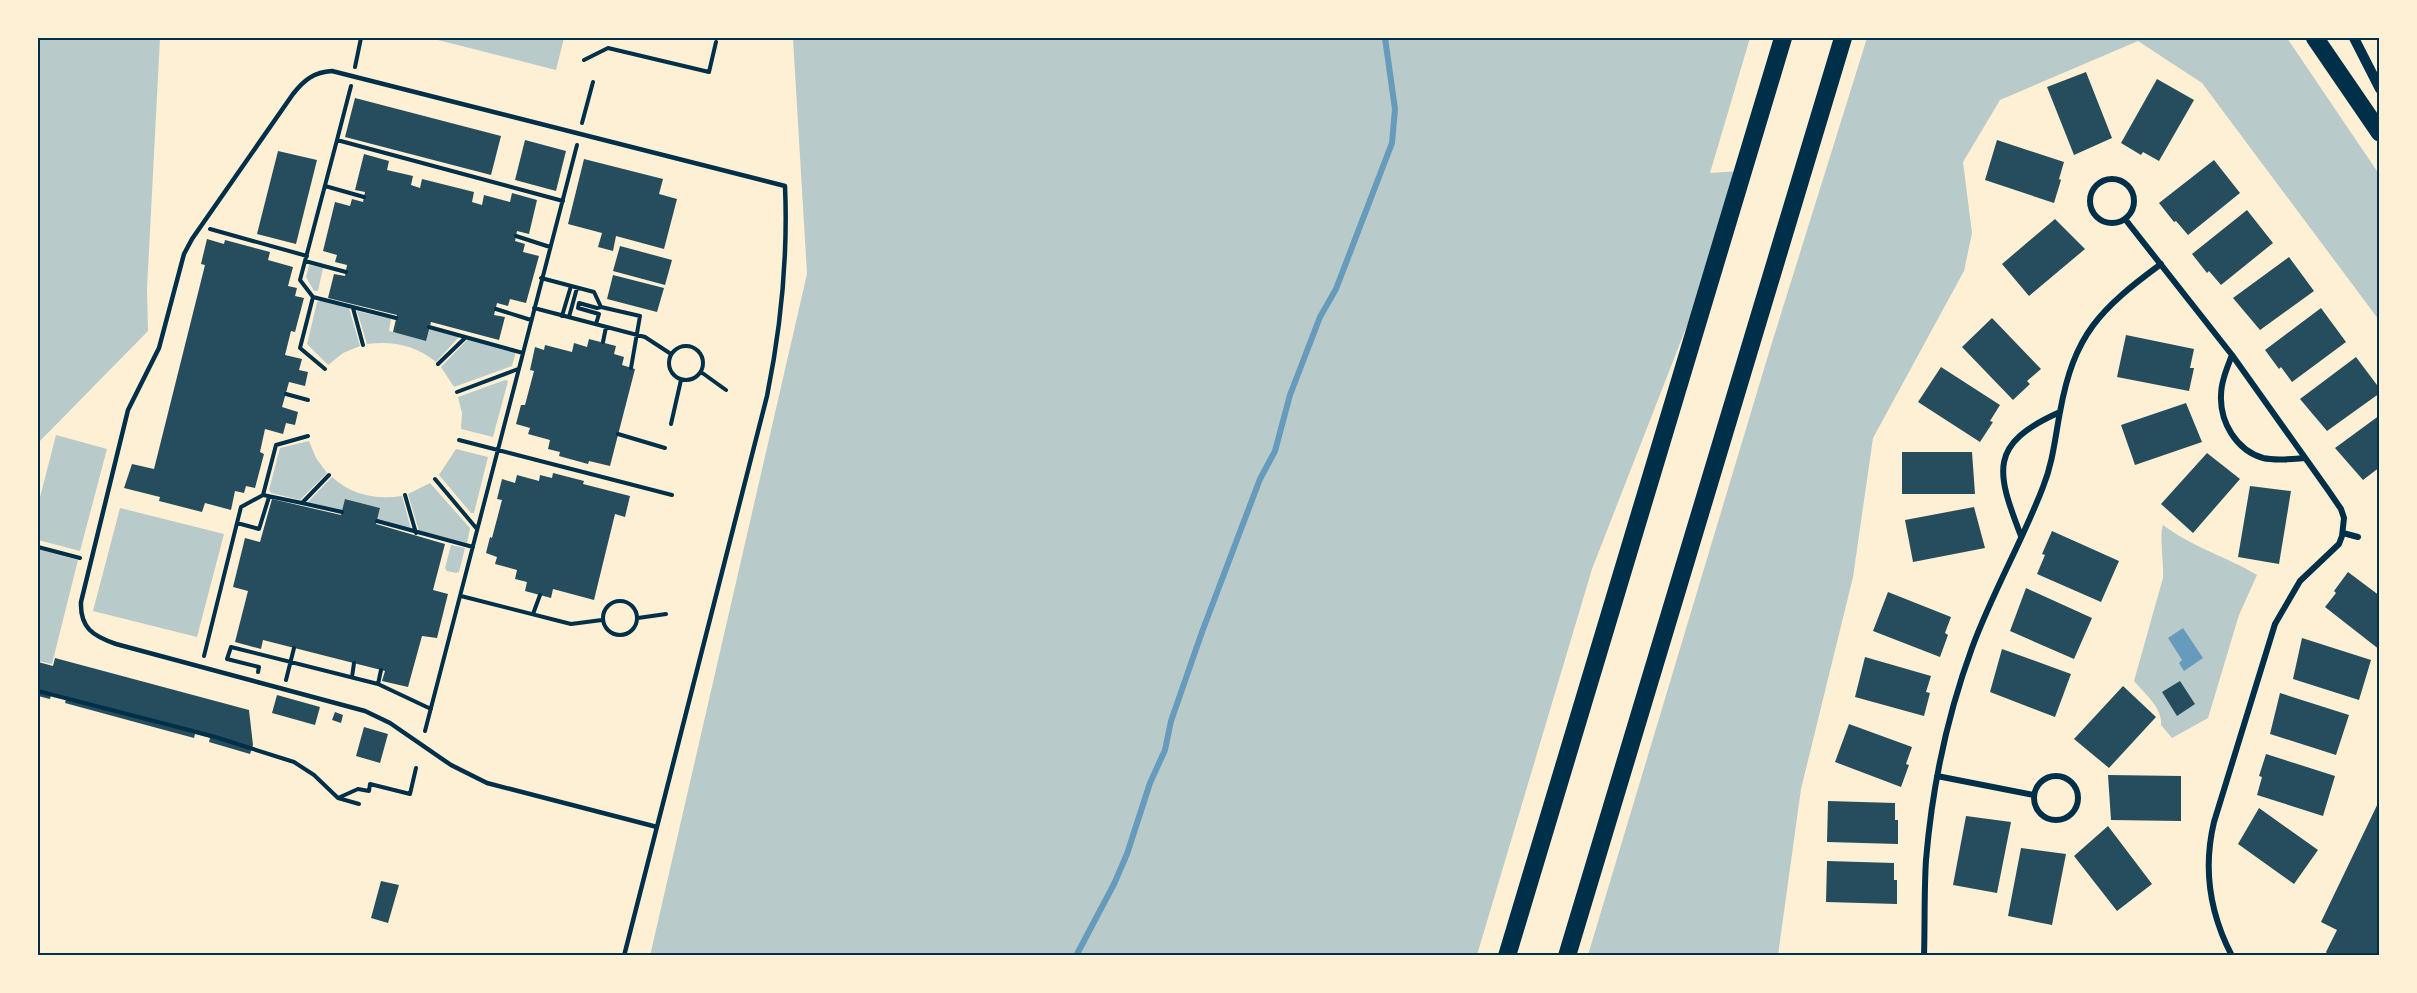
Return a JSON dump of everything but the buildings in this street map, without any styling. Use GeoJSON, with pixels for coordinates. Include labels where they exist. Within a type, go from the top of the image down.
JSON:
{"type":"FeatureCollection","features":[{"type":"Feature","properties":{"kind":"highway"},"geometry":{"type":"LineString","coordinates":[[1507,956],[1783,38]]}},
{"type":"Feature","properties":{"kind":"highway"},"geometry":{"type":"LineString","coordinates":[[1567,956],[1843,38]]}},
{"type":"Feature","properties":{"kind":"highway"},"geometry":{"type":"LineString","coordinates":[[2315,38],[2379,132]]}},
{"type":"Feature","properties":{"kind":"street"},"geometry":{"type":"LineString","coordinates":[[2354,38],[2379,89]]}},
{"type":"Feature","properties":{"kind":"street"},"geometry":{"type":"LineString","coordinates":[[2106,179],[2120,180],[2131,189],[2134,203],[2132,211],[2125,219],[2106,223],[2094,215],[2089,200],[2094,187],[2099,182],[2106,179]]}},
{"type":"Feature","properties":{"kind":"street"},"geometry":{"type":"LineString","coordinates":[[2125,219],[2232,355],[2341,510],[2344,518],[2343,533],[2339,544],[2300,581],[2275,624],[2214,822],[2209,852],[2209,887],[2218,926],[2232,956]]}},
{"type":"Feature","properties":{"kind":"street"},"geometry":{"type":"LineString","coordinates":[[1924,956],[1926,861],[1937,776],[1944,740],[1971,651],[2049,472],[2071,365],[2087,332],[2116,298],[2161,264]]}},
{"type":"Feature","properties":{"kind":"street"},"geometry":{"type":"LineString","coordinates":[[2232,355],[2222,382],[2221,395],[2225,422],[2231,434],[2251,452],[2263,458],[2305,458]]}},
{"type":"Feature","properties":{"kind":"street"},"geometry":{"type":"LineString","coordinates":[[2021,536],[2003,484],[2004,461],[2018,435],[2036,422],[2060,412]]}},
{"type":"Feature","properties":{"kind":"street"},"geometry":{"type":"LineString","coordinates":[[2343,533],[2358,537]]}},
{"type":"Feature","properties":{"kind":"street"},"geometry":{"type":"LineString","coordinates":[[1937,776],[2034,795]]}},
{"type":"Feature","properties":{"kind":"street"},"geometry":{"type":"LineString","coordinates":[[2057,777],[2070,782],[2077,793],[2078,800],[2073,813],[2067,818],[2052,820],[2039,813],[2035,806],[2034,795],[2038,784],[2044,779],[2057,777]]}},
{"type":"Feature","properties":{"kind":"lane"},"geometry":{"type":"LineString","coordinates":[[624,956],[764,411],[772,375],[784,274],[785,186],[353,76],[326,71],[306,79],[200,227],[181,262],[159,348],[128,410],[81,608],[84,621],[92,633],[116,644],[377,716],[451,765],[487,783],[657,827]]}},
{"type":"Feature","properties":{"kind":"path"},"geometry":{"type":"LineString","coordinates":[[361,38],[300,280],[314,297],[396,318]]}},
{"type":"Feature","properties":{"kind":"path"},"geometry":{"type":"LineString","coordinates":[[584,60],[608,48],[710,72],[716,42]]}},
{"type":"Feature","properties":{"kind":"path"},"geometry":{"type":"LineString","coordinates":[[582,123],[593,82]]}},
{"type":"Feature","properties":{"kind":"path"},"geometry":{"type":"LineString","coordinates":[[337,140],[563,201]]}},
{"type":"Feature","properties":{"kind":"path"},"geometry":{"type":"LineString","coordinates":[[425,731],[500,450],[541,278],[578,145]]}},
{"type":"Feature","properties":{"kind":"path"},"geometry":{"type":"LineString","coordinates":[[325,186],[364,197]]}},
{"type":"Feature","properties":{"kind":"path"},"geometry":{"type":"LineString","coordinates":[[200,227],[307,256]]}},
{"type":"Feature","properties":{"kind":"path"},"geometry":{"type":"LineString","coordinates":[[516,236],[550,248]]}},
{"type":"Feature","properties":{"kind":"path"},"geometry":{"type":"LineString","coordinates":[[305,261],[346,272]]}},
{"type":"Feature","properties":{"kind":"path"},"geometry":{"type":"LineString","coordinates":[[541,278],[594,292],[601,307]]}},
{"type":"Feature","properties":{"kind":"path"},"geometry":{"type":"LineString","coordinates":[[562,316],[571,286]]}},
{"type":"Feature","properties":{"kind":"path"},"geometry":{"type":"LineString","coordinates":[[569,317],[578,288]]}},
{"type":"Feature","properties":{"kind":"path"},"geometry":{"type":"LineString","coordinates":[[314,297],[300,348],[325,369]]}},
{"type":"Feature","properties":{"kind":"path"},"geometry":{"type":"LineString","coordinates":[[596,324],[599,314],[578,309],[579,303],[640,316],[631,368]]}},
{"type":"Feature","properties":{"kind":"path"},"geometry":{"type":"LineString","coordinates":[[353,307],[363,345]]}},
{"type":"Feature","properties":{"kind":"path"},"geometry":{"type":"LineString","coordinates":[[534,308],[645,337],[671,354]]}},
{"type":"Feature","properties":{"kind":"path"},"geometry":{"type":"LineString","coordinates":[[496,309],[531,320]]}},
{"type":"Feature","properties":{"kind":"path"},"geometry":{"type":"LineString","coordinates":[[429,327],[523,353]]}},
{"type":"Feature","properties":{"kind":"path"},"geometry":{"type":"LineString","coordinates":[[603,342],[606,327]]}},
{"type":"Feature","properties":{"kind":"path"},"geometry":{"type":"LineString","coordinates":[[438,364],[465,338]]}},
{"type":"Feature","properties":{"kind":"path"},"geometry":{"type":"LineString","coordinates":[[683,346],[694,348],[699,351],[704,361],[701,372],[692,379],[681,380],[669,368],[668,362],[671,354],[683,346]]}},
{"type":"Feature","properties":{"kind":"path"},"geometry":{"type":"LineString","coordinates":[[457,392],[519,369]]}},
{"type":"Feature","properties":{"kind":"path"},"geometry":{"type":"LineString","coordinates":[[701,372],[726,390]]}},
{"type":"Feature","properties":{"kind":"path"},"geometry":{"type":"LineString","coordinates":[[670,424],[681,380]]}},
{"type":"Feature","properties":{"kind":"path"},"geometry":{"type":"LineString","coordinates":[[286,394],[308,400]]}},
{"type":"Feature","properties":{"kind":"path"},"geometry":{"type":"LineString","coordinates":[[618,434],[665,448]]}},
{"type":"Feature","properties":{"kind":"path"},"geometry":{"type":"LineString","coordinates":[[201,667],[241,507],[262,495],[276,445],[308,436]]}},
{"type":"Feature","properties":{"kind":"path"},"geometry":{"type":"LineString","coordinates":[[459,440],[672,495]]}},
{"type":"Feature","properties":{"kind":"path"},"geometry":{"type":"LineString","coordinates":[[302,503],[329,475]]}},
{"type":"Feature","properties":{"kind":"path"},"geometry":{"type":"LineString","coordinates":[[435,479],[478,530]]}},
{"type":"Feature","properties":{"kind":"path"},"geometry":{"type":"LineString","coordinates":[[262,495],[342,512]]}},
{"type":"Feature","properties":{"kind":"path"},"geometry":{"type":"LineString","coordinates":[[405,495],[416,533]]}},
{"type":"Feature","properties":{"kind":"path"},"geometry":{"type":"LineString","coordinates":[[237,523],[260,529],[269,497]]}},
{"type":"Feature","properties":{"kind":"path"},"geometry":{"type":"LineString","coordinates":[[377,521],[473,547]]}},
{"type":"Feature","properties":{"kind":"path"},"geometry":{"type":"LineString","coordinates":[[38,547],[91,561]]}},
{"type":"Feature","properties":{"kind":"path"},"geometry":{"type":"LineString","coordinates":[[533,614],[540,595]]}},
{"type":"Feature","properties":{"kind":"path"},"geometry":{"type":"LineString","coordinates":[[461,596],[571,624],[602,620]]}},
{"type":"Feature","properties":{"kind":"path"},"geometry":{"type":"LineString","coordinates":[[620,601],[630,604],[638,618],[634,629],[624,636],[607,631],[602,620],[605,609],[614,602],[620,601]]}},
{"type":"Feature","properties":{"kind":"path"},"geometry":{"type":"LineString","coordinates":[[638,618],[666,614]]}},
{"type":"Feature","properties":{"kind":"path"},"geometry":{"type":"LineString","coordinates":[[256,682],[259,667],[227,659],[231,646],[378,684],[431,709]]}},
{"type":"Feature","properties":{"kind":"path"},"geometry":{"type":"LineString","coordinates":[[290,662],[294,648]]}},
{"type":"Feature","properties":{"kind":"path"},"geometry":{"type":"LineString","coordinates":[[352,677],[354,663]]}},
{"type":"Feature","properties":{"kind":"path"},"geometry":{"type":"LineString","coordinates":[[378,684],[381,670]]}},
{"type":"Feature","properties":{"kind":"path"},"geometry":{"type":"LineString","coordinates":[[38,691],[212,736],[294,762],[314,775],[338,798],[359,804]]}},
{"type":"Feature","properties":{"kind":"path"},"geometry":{"type":"LineString","coordinates":[[338,798],[358,789],[369,791],[370,784],[410,794],[416,768]]}},
{"type":"Feature","properties":{"kind":"shaded area"},"geometry":{"type":"Polygon","coordinates":[[[38,38],[160,38],[147,289],[148,331],[38,443],[38,38]]]}},
{"type":"Feature","properties":{"kind":"shaded area"},"geometry":{"type":"Polygon","coordinates":[[[430,38],[564,38],[556,70],[430,38]]]}},
{"type":"Feature","properties":{"kind":"shaded area"},"geometry":{"type":"Polygon","coordinates":[[[793,38],[1750,38],[1710,173],[1740,171],[1700,292],[1592,569],[1477,955],[650,956],[807,274],[793,38]]]}},
{"type":"Feature","properties":{"kind":"shaded area"},"geometry":{"type":"Polygon","coordinates":[[[1867,38],[2287,38],[2379,174],[2379,320],[2202,83],[2138,41],[2000,100],[1963,162],[1972,233],[1964,271],[1873,438],[1853,577],[1801,789],[1778,955],[1588,955],[1770,349],[1867,38]]]}},
{"type":"Feature","properties":{"kind":"shaded area"},"geometry":{"type":"Polygon","coordinates":[[[309,265],[323,268],[318,291],[314,291],[306,277],[309,265]]]}},
{"type":"Feature","properties":{"kind":"shaded area"},"geometry":{"type":"Polygon","coordinates":[[[317,302],[349,308],[360,346],[343,353],[328,365],[307,344],[317,302]]]}},
{"type":"Feature","properties":{"kind":"shaded area"},"geometry":{"type":"Polygon","coordinates":[[[357,311],[391,319],[389,331],[423,340],[426,328],[459,337],[436,362],[412,348],[386,343],[367,344],[357,311]]]}},
{"type":"Feature","properties":{"kind":"shaded area"},"geometry":{"type":"Polygon","coordinates":[[[468,339],[516,351],[512,366],[454,387],[441,367],[468,339]]]}},
{"type":"Feature","properties":{"kind":"shaded area"},"geometry":{"type":"Polygon","coordinates":[[[505,380],[508,381],[493,437],[461,429],[462,413],[458,397],[505,380]]]}},
{"type":"Feature","properties":{"kind":"shaded area"},"geometry":{"type":"Polygon","coordinates":[[[56,435],[107,449],[80,551],[38,540],[38,505],[56,435]]]}},
{"type":"Feature","properties":{"kind":"shaded area"},"geometry":{"type":"Polygon","coordinates":[[[309,441],[316,458],[327,473],[300,500],[271,493],[269,490],[280,448],[309,441]]]}},
{"type":"Feature","properties":{"kind":"shaded area"},"geometry":{"type":"Polygon","coordinates":[[[456,449],[488,457],[474,513],[471,513],[439,475],[456,449]]]}},
{"type":"Feature","properties":{"kind":"shaded area"},"geometry":{"type":"Polygon","coordinates":[[[332,477],[364,495],[402,496],[411,529],[377,520],[380,508],[346,499],[342,511],[308,502],[332,477]]]}},
{"type":"Feature","properties":{"kind":"shaded area"},"geometry":{"type":"Polygon","coordinates":[[[430,483],[470,528],[467,543],[419,531],[408,494],[430,483]]]}},
{"type":"Feature","properties":{"kind":"shaded area"},"geometry":{"type":"Polygon","coordinates":[[[120,508],[224,534],[197,637],[93,611],[120,508]]]}},
{"type":"Feature","properties":{"kind":"shaded area"},"geometry":{"type":"Polygon","coordinates":[[[2163,525],[2186,540],[2257,575],[2239,615],[2208,718],[2172,738],[2161,725],[2156,707],[2134,681],[2163,578],[2161,535],[2163,525]]]}},
{"type":"Feature","properties":{"kind":"shaded area"},"geometry":{"type":"Polygon","coordinates":[[[451,545],[465,548],[459,572],[456,573],[447,571],[445,568],[451,545]]]}},
{"type":"Feature","properties":{"kind":"shaded area"},"geometry":{"type":"Polygon","coordinates":[[[38,549],[78,560],[52,664],[38,661],[38,549]]]}},
{"type":"Feature","properties":{"kind":"water"},"geometry":{"type":"Polygon","coordinates":[[[2183,628],[2203,658],[2184,671],[2179,663],[2182,660],[2168,638],[2183,628]]]}},
{"type":"Feature","properties":{"kind":"waterway"},"geometry":{"type":"LineString","coordinates":[[1076,956],[1127,854],[1150,783],[1165,750],[1171,721],[1202,632],[1260,479],[1275,451],[1290,395],[1320,317],[1336,289],[1392,143],[1395,109],[1385,38]]}}]}
